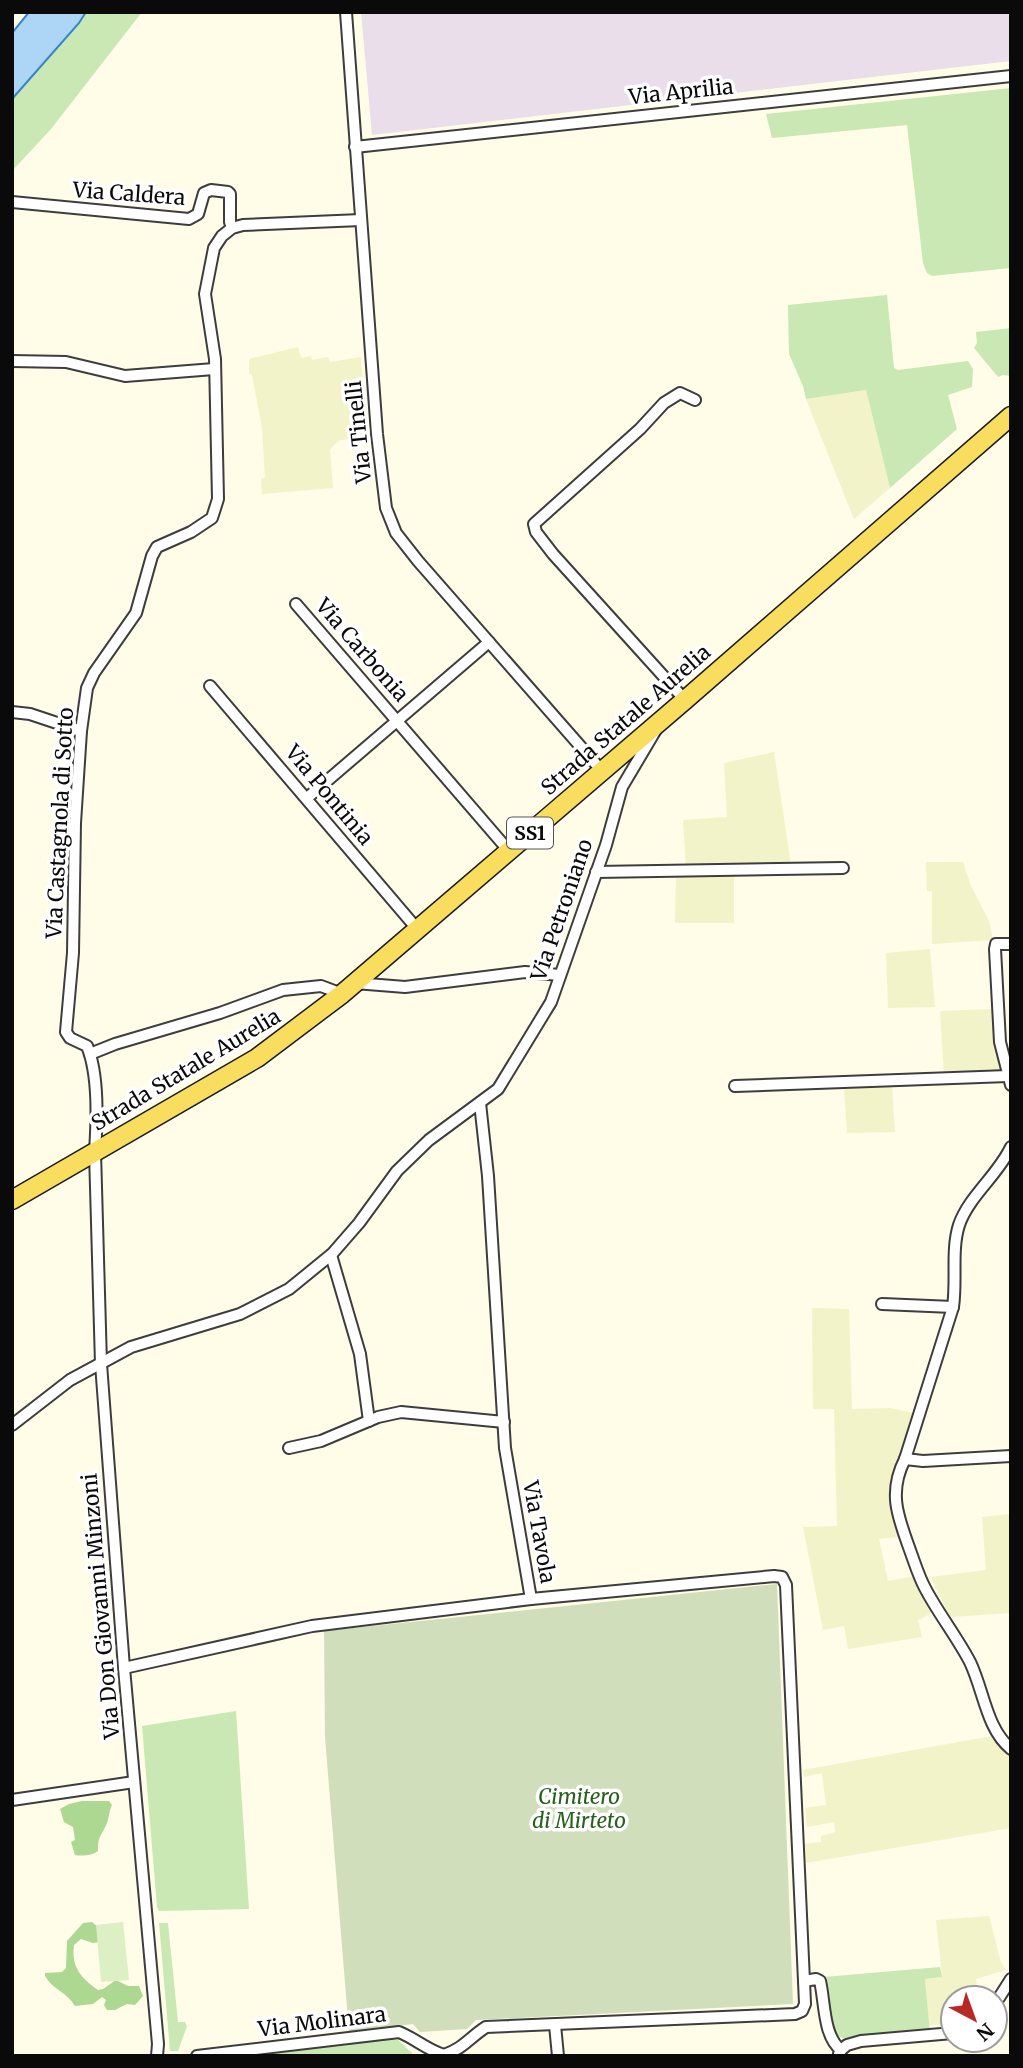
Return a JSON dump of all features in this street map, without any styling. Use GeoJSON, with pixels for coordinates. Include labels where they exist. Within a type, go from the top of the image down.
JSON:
{"type":"FeatureCollection","features":[{"type":"Feature","properties":{"kind":"main road","name":"Strada Statale Aurelia"},"geometry":{"type":"LineString","coordinates":[[12,1200],[257,1058],[349,989],[1011,416]]}},
{"type":"Feature","properties":{"kind":"street","name":"Via Tinelli"},"geometry":{"type":"LineString","coordinates":[[346,12],[377,435],[386,508],[396,533],[418,561],[602,771]]}},
{"type":"Feature","properties":{"kind":"street","name":"Via Aprilia"},"geometry":{"type":"LineString","coordinates":[[355,147],[1011,76]]}},
{"type":"Feature","properties":{"kind":"street","name":"Via Caldera"},"geometry":{"type":"LineString","coordinates":[[12,202],[189,219],[198,214],[204,193],[211,190],[228,192],[232,228]]}},
{"type":"Feature","properties":{"kind":"street"},"geometry":{"type":"LineString","coordinates":[[232,228],[361,220]]}},
{"type":"Feature","properties":{"kind":"street","name":"Via Castagnola di Sotto"},"geometry":{"type":"LineString","coordinates":[[90,1054],[87,1046],[71,1038],[66,1032],[73,953],[75,823],[81,732],[89,681],[136,613],[157,547],[191,532],[212,518],[216,509],[215,359],[205,293],[214,248],[232,228]]}},
{"type":"Feature","properties":{"kind":"street"},"geometry":{"type":"LineString","coordinates":[[12,361],[71,363],[125,376],[214,369]]}},
{"type":"Feature","properties":{"kind":"street"},"geometry":{"type":"LineString","coordinates":[[685,700],[553,554],[536,532],[534,524],[640,429],[664,403],[680,393],[695,400]]}},
{"type":"Feature","properties":{"kind":"street","name":"Via Carbonia"},"geometry":{"type":"LineString","coordinates":[[296,604],[509,851]]}},
{"type":"Feature","properties":{"kind":"street","name":"Via Carbonia"},"geometry":{"type":"LineString","coordinates":[[307,798],[489,642]]}},
{"type":"Feature","properties":{"kind":"street","name":"Via Pontinia"},"geometry":{"type":"LineString","coordinates":[[210,687],[418,930]]}},
{"type":"Feature","properties":{"kind":"street"},"geometry":{"type":"LineString","coordinates":[[12,712],[30,715],[81,732]]}},
{"type":"Feature","properties":{"kind":"street","name":"Via Petroniano"},"geometry":{"type":"LineString","coordinates":[[12,1425],[70,1380],[131,1347],[240,1314],[289,1289],[331,1255],[359,1223],[397,1171],[429,1140],[498,1089],[551,1002],[622,787],[649,746],[662,720]]}},
{"type":"Feature","properties":{"kind":"street"},"geometry":{"type":"LineString","coordinates":[[596,872],[843,868]]}},
{"type":"Feature","properties":{"kind":"street"},"geometry":{"type":"LineString","coordinates":[[734,1086],[1009,1080],[1000,1042],[995,949],[996,944],[1011,944]]}},
{"type":"Feature","properties":{"kind":"street"},"geometry":{"type":"LineString","coordinates":[[95,1152],[97,1126],[90,1054],[114,1044],[230,1010],[283,990],[320,986],[349,989],[405,987],[526,972],[560,975]]}},
{"type":"Feature","properties":{"kind":"street","name":"Via Tavola"},"geometry":{"type":"LineString","coordinates":[[124,1668],[312,1626],[531,1599],[505,1448],[488,1176],[480,1103]]}},
{"type":"Feature","properties":{"kind":"street"},"geometry":{"type":"LineString","coordinates":[[1011,1147],[960,1223],[955,1241],[956,1284],[953,1307],[897,1478],[897,1514],[923,1585],[970,1662],[995,1730],[1011,1749]]}},
{"type":"Feature","properties":{"kind":"street","name":"Via Don Giovanni Minzoni"},"geometry":{"type":"LineString","coordinates":[[95,1152],[101,1364],[157,2056]]}},
{"type":"Feature","properties":{"kind":"street"},"geometry":{"type":"LineString","coordinates":[[331,1255],[360,1354],[369,1421]]}},
{"type":"Feature","properties":{"kind":"street"},"geometry":{"type":"LineString","coordinates":[[882,1304],[953,1307]]}},
{"type":"Feature","properties":{"kind":"street"},"geometry":{"type":"LineString","coordinates":[[289,1448],[321,1441],[369,1421],[401,1412],[504,1422]]}},
{"type":"Feature","properties":{"kind":"street"},"geometry":{"type":"LineString","coordinates":[[905,1459],[923,1461],[1011,1456]]}},
{"type":"Feature","properties":{"kind":"street"},"geometry":{"type":"LineString","coordinates":[[444,2056],[461,2050],[486,2027],[795,2014],[802,2011],[805,2004],[786,1585],[782,1577],[531,1599]]}},
{"type":"Feature","properties":{"kind":"street"},"geometry":{"type":"LineString","coordinates":[[12,1800],[134,1782]]}},
{"type":"Feature","properties":{"kind":"street"},"geometry":{"type":"LineString","coordinates":[[804,1980],[820,1981],[830,2035],[839,2053],[847,2045],[861,2041],[939,2034]]}},
{"type":"Feature","properties":{"kind":"street"},"geometry":{"type":"LineString","coordinates":[[555,2025],[558,2056]]}},
{"type":"Feature","properties":{"kind":"street","name":"Via Molinara"},"geometry":{"type":"LineString","coordinates":[[197,2056],[399,2032],[412,2037],[428,2051],[444,2056]]}},
{"type":"Feature","properties":{"kind":"shaded area"},"geometry":{"type":"Polygon","coordinates":[[[361,12],[1011,12],[1011,61],[372,135],[361,12]]]}},
{"type":"Feature","properties":{"kind":"green space"},"geometry":{"type":"Polygon","coordinates":[[[86,12],[142,12],[51,129],[12,171],[12,99],[86,12]]]}},
{"type":"Feature","properties":{"kind":"green space"},"geometry":{"type":"Polygon","coordinates":[[[1011,88],[1011,268],[932,276],[927,273],[923,263],[907,125],[772,138],[766,114],[1011,88]]]}},
{"type":"Feature","properties":{"kind":"green space"},"geometry":{"type":"Polygon","coordinates":[[[887,295],[894,368],[898,370],[968,361],[973,369],[972,387],[948,395],[957,429],[890,488],[866,390],[806,399],[789,354],[788,305],[887,295]]]}},
{"type":"Feature","properties":{"kind":"green space"},"geometry":{"type":"Polygon","coordinates":[[[1011,328],[1011,376],[998,377],[974,348],[977,343],[976,332],[1011,328]]]}},
{"type":"Feature","properties":{"kind":"green space"},"geometry":{"type":"Polygon","coordinates":[[[298,347],[301,358],[311,356],[312,360],[328,357],[330,362],[361,357],[368,438],[340,440],[330,450],[333,488],[262,494],[261,478],[265,478],[262,428],[252,375],[249,374],[249,359],[298,347]]]}},
{"type":"Feature","properties":{"kind":"green space"},"geometry":{"type":"Polygon","coordinates":[[[866,390],[890,488],[854,519],[806,399],[866,390]]]}},
{"type":"Feature","properties":{"kind":"green space"},"geometry":{"type":"Polygon","coordinates":[[[774,752],[791,865],[686,868],[683,820],[727,817],[724,763],[774,752]]]}},
{"type":"Feature","properties":{"kind":"green space"},"geometry":{"type":"Polygon","coordinates":[[[926,862],[963,862],[971,886],[989,921],[993,940],[932,944],[932,891],[927,891],[926,862]]]}},
{"type":"Feature","properties":{"kind":"green space"},"geometry":{"type":"Polygon","coordinates":[[[676,876],[734,876],[734,923],[675,923],[676,876]]]}},
{"type":"Feature","properties":{"kind":"green space"},"geometry":{"type":"Polygon","coordinates":[[[930,949],[935,1007],[888,1008],[886,953],[930,949]]]}},
{"type":"Feature","properties":{"kind":"green space"},"geometry":{"type":"Polygon","coordinates":[[[992,1009],[1000,1072],[944,1074],[940,1011],[992,1009]]]}},
{"type":"Feature","properties":{"kind":"green space"},"geometry":{"type":"Polygon","coordinates":[[[892,1086],[895,1132],[847,1133],[844,1089],[892,1086]]]}},
{"type":"Feature","properties":{"kind":"green space"},"geometry":{"type":"Polygon","coordinates":[[[812,1308],[849,1309],[852,1409],[890,1408],[914,1413],[904,1453],[891,1479],[890,1495],[899,1537],[879,1539],[888,1581],[915,1576],[934,1612],[918,1620],[922,1637],[848,1649],[844,1626],[823,1630],[803,1527],[837,1526],[834,1409],[813,1409],[812,1308]]]}},
{"type":"Feature","properties":{"kind":"green space"},"geometry":{"type":"Polygon","coordinates":[[[1011,1514],[1011,1613],[950,1617],[931,1577],[986,1570],[982,1517],[1011,1514]]]}},
{"type":"Feature","properties":{"kind":"green space","name":"Cimitero di Mirteto"},"geometry":{"type":"Polygon","coordinates":[[[777,1584],[793,2004],[476,2020],[467,2029],[420,2032],[413,2024],[349,2032],[325,1737],[324,1631],[777,1584]]]}},
{"type":"Feature","properties":{"kind":"green space"},"geometry":{"type":"Polygon","coordinates":[[[236,1711],[249,1909],[159,1911],[142,1726],[236,1711]]]}},
{"type":"Feature","properties":{"kind":"green space"},"geometry":{"type":"Polygon","coordinates":[[[992,1736],[1011,1756],[1011,1828],[806,1863],[805,1844],[821,1842],[821,1836],[835,1832],[834,1822],[807,1827],[805,1808],[826,1805],[822,1773],[804,1777],[803,1770],[992,1736]]]}},
{"type":"Feature","properties":{"kind":"green space"},"geometry":{"type":"Polygon","coordinates":[[[82,1801],[109,1801],[112,1805],[99,1839],[98,1851],[75,1855],[71,1842],[75,1840],[73,1827],[64,1822],[60,1809],[82,1801]]]}},
{"type":"Feature","properties":{"kind":"green space"},"geometry":{"type":"Polygon","coordinates":[[[989,1916],[1001,1962],[1006,1970],[976,1979],[977,1984],[939,1984],[939,2025],[929,2025],[925,1979],[942,1977],[936,1920],[989,1916]]]}},
{"type":"Feature","properties":{"kind":"green space"},"geometry":{"type":"Polygon","coordinates":[[[92,1922],[100,1929],[99,1942],[81,1939],[74,1945],[74,1960],[78,1971],[98,1990],[116,1980],[128,1986],[139,1986],[143,1996],[135,2005],[127,2004],[115,2010],[107,2010],[104,2005],[106,2000],[102,1997],[93,2004],[75,2006],[45,1976],[45,1973],[62,1972],[66,1968],[67,1941],[83,1923],[92,1922]]]}},
{"type":"Feature","properties":{"kind":"green space"},"geometry":{"type":"Polygon","coordinates":[[[123,1922],[129,1980],[101,1982],[96,1925],[123,1922]]]}},
{"type":"Feature","properties":{"kind":"green space"},"geometry":{"type":"Polygon","coordinates":[[[159,1923],[168,1923],[178,2022],[185,2022],[187,2026],[178,2051],[170,2051],[159,1923]]]}},
{"type":"Feature","properties":{"kind":"green space"},"geometry":{"type":"Polygon","coordinates":[[[940,1967],[942,1977],[925,1979],[930,2033],[848,2040],[835,2035],[831,2028],[824,1977],[940,1967]]]}},
{"type":"Feature","properties":{"kind":"green space"},"geometry":{"type":"Polygon","coordinates":[[[395,2037],[415,2056],[266,2056],[265,2052],[395,2037]]]}},
{"type":"Feature","properties":{"kind":"water"},"geometry":{"type":"Polygon","coordinates":[[[29,12],[86,12],[12,99],[12,33],[29,12]]]}}]}
